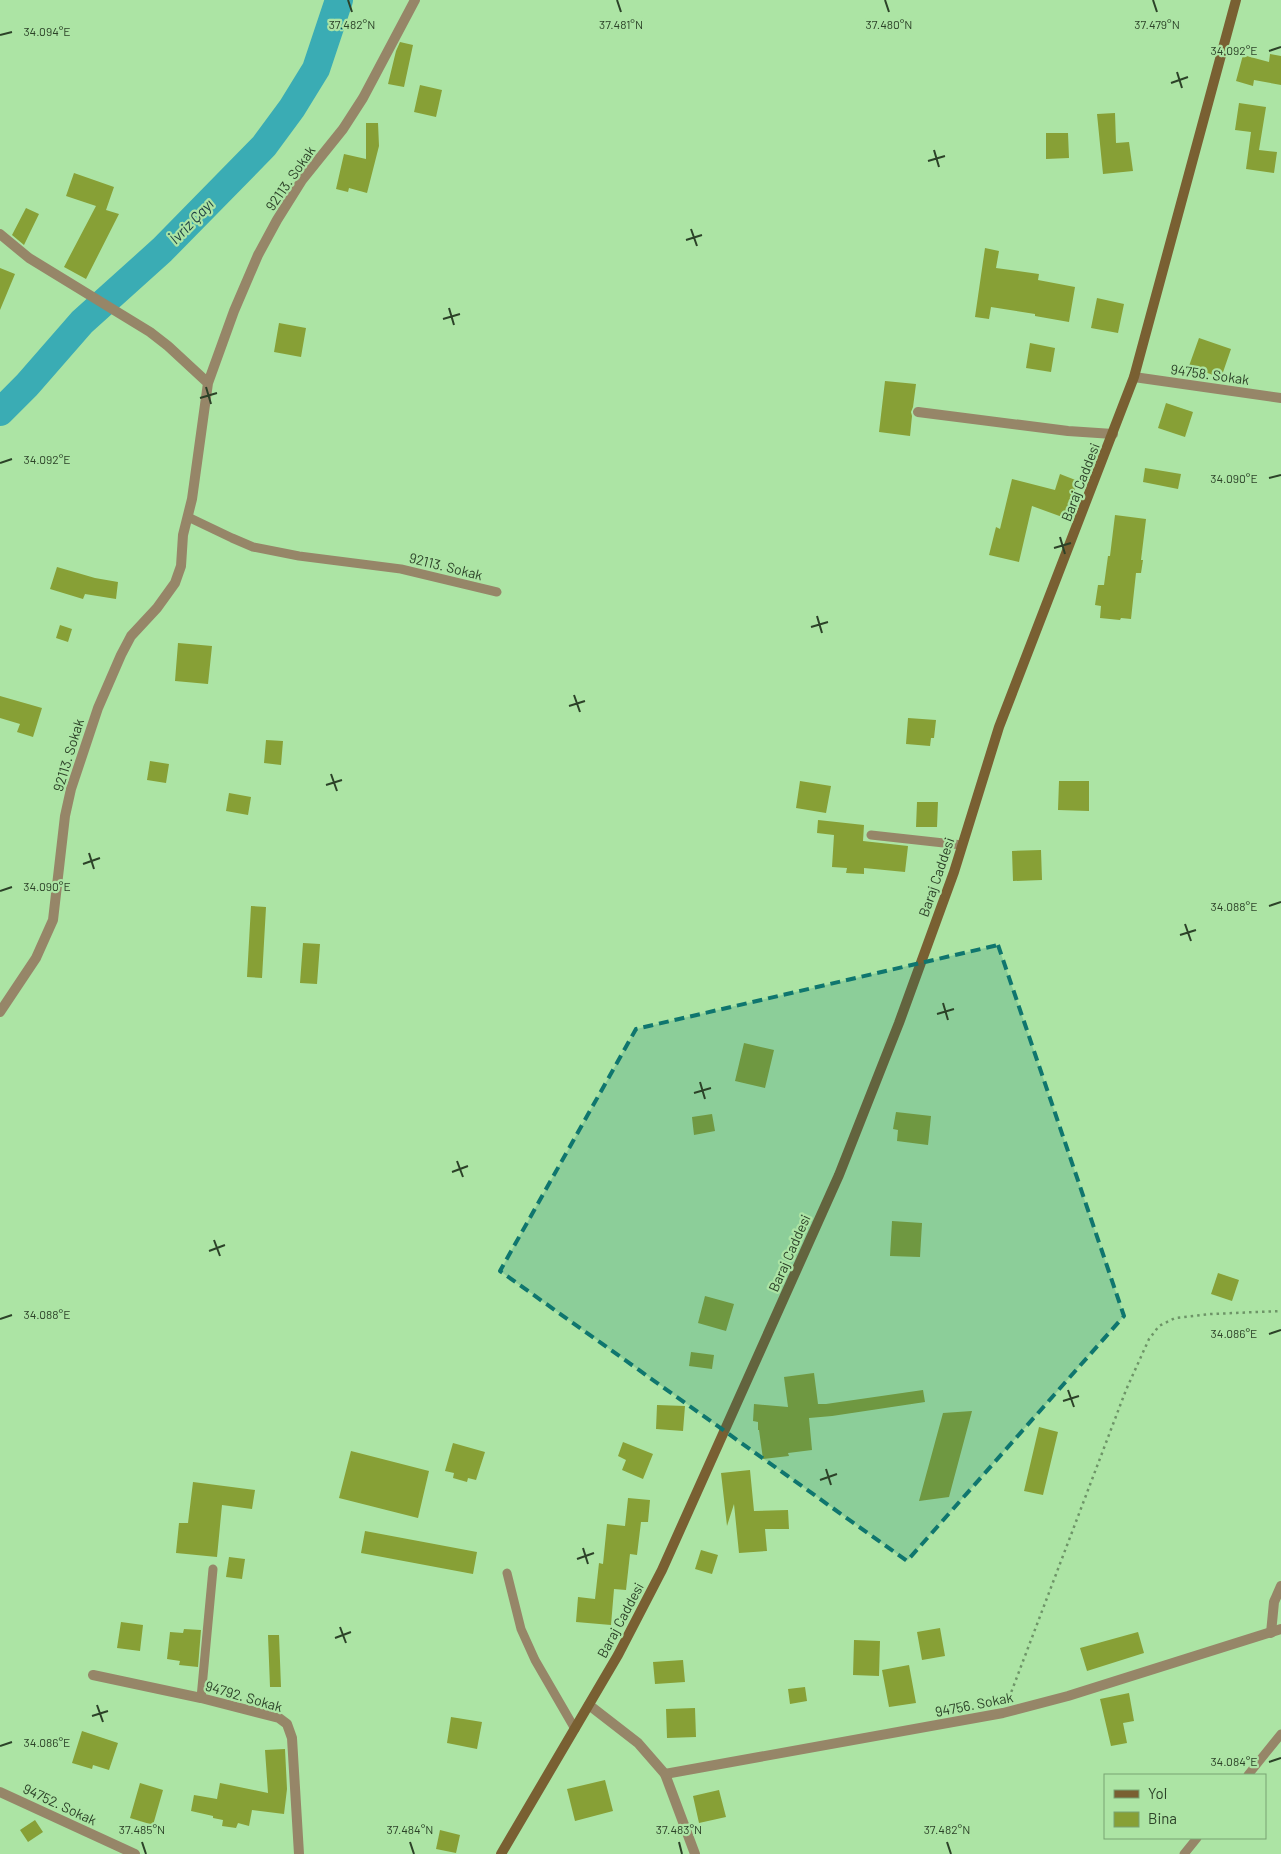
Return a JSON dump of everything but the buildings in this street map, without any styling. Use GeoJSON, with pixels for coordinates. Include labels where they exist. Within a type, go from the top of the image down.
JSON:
{"type":"FeatureCollection","features":[{"type":"Feature","properties":{"kind":"main road","name":"Baraj Caddesi"},"geometry":{"type":"LineString","coordinates":[[502,1854],[618,1655],[662,1570],[839,1175],[900,1023],[962,845],[999,727],[1032,637],[1134,377],[1154,309],[1236,0]]}},
{"type":"Feature","properties":{"kind":"street","name":"92113. Sokak"},"geometry":{"type":"LineString","coordinates":[[0,1012],[36,958],[53,920],[65,816],[71,788],[88,733],[131,636],[157,608],[175,583],[181,566],[184,535],[196,474],[208,383],[234,311],[258,255],[277,220],[302,180],[343,129],[363,98],[415,0]]}},
{"type":"Feature","properties":{"kind":"street"},"geometry":{"type":"LineString","coordinates":[[0,234],[29,258],[93,296],[168,346],[208,383]]}},
{"type":"Feature","properties":{"kind":"street","name":"94758. Sokak"},"geometry":{"type":"LineString","coordinates":[[1134,377],[1281,398]]}},
{"type":"Feature","properties":{"kind":"street"},"geometry":{"type":"LineString","coordinates":[[918,412],[1068,431],[1113,434]]}},
{"type":"Feature","properties":{"kind":"street"},"geometry":{"type":"LineString","coordinates":[[1276,1631],[1274,1602],[1281,1586]]}},
{"type":"Feature","properties":{"kind":"street","name":"94756. Sokak"},"geometry":{"type":"LineString","coordinates":[[665,1774],[1003,1713],[1068,1696],[1276,1631]]}},
{"type":"Feature","properties":{"kind":"street","name":"94792. Sokak"},"geometry":{"type":"LineString","coordinates":[[93,1675],[201,1698],[279,1718],[288,1724],[292,1738],[299,1854]]}},
{"type":"Feature","properties":{"kind":"street"},"geometry":{"type":"LineString","coordinates":[[589,1704],[638,1743],[665,1774],[695,1854]]}},
{"type":"Feature","properties":{"kind":"street","name":"94752. Sokak"},"geometry":{"type":"LineString","coordinates":[[0,1792],[135,1854]]}},
{"type":"Feature","properties":{"kind":"lane","name":"92113. Sokak"},"geometry":{"type":"LineString","coordinates":[[188,516],[253,547],[299,556],[401,569],[497,592]]}},
{"type":"Feature","properties":{"kind":"lane"},"geometry":{"type":"LineString","coordinates":[[871,835],[962,845]]}},
{"type":"Feature","properties":{"kind":"lane"},"geometry":{"type":"LineString","coordinates":[[201,1698],[213,1569]]}},
{"type":"Feature","properties":{"kind":"lane"},"geometry":{"type":"LineString","coordinates":[[507,1573],[521,1629],[535,1660],[575,1729]]}},
{"type":"Feature","properties":{"kind":"lane"},"geometry":{"type":"LineString","coordinates":[[1249,1774],[1281,1734]]}},
{"type":"Feature","properties":{"kind":"lane"},"geometry":{"type":"LineString","coordinates":[[1184,1854],[1196,1839]]}},
{"type":"Feature","properties":{"kind":"path"},"geometry":{"type":"LineString","coordinates":[[1003,1713],[1126,1390],[1149,1339],[1159,1326],[1175,1318],[1211,1314],[1281,1312]]}},
{"type":"Feature","properties":{"kind":"highlighted area"},"geometry":{"type":"Polygon","coordinates":[[[998,945],[1124,1316],[907,1561],[500,1271],[636,1029],[998,945]]]}},
{"type":"Feature","properties":{"kind":"waterway","name":"İvriz Çayı"},"geometry":{"type":"LineString","coordinates":[[0,412],[27,385],[82,322],[162,250],[264,146],[292,108],[316,69],[339,0]]}}]}
